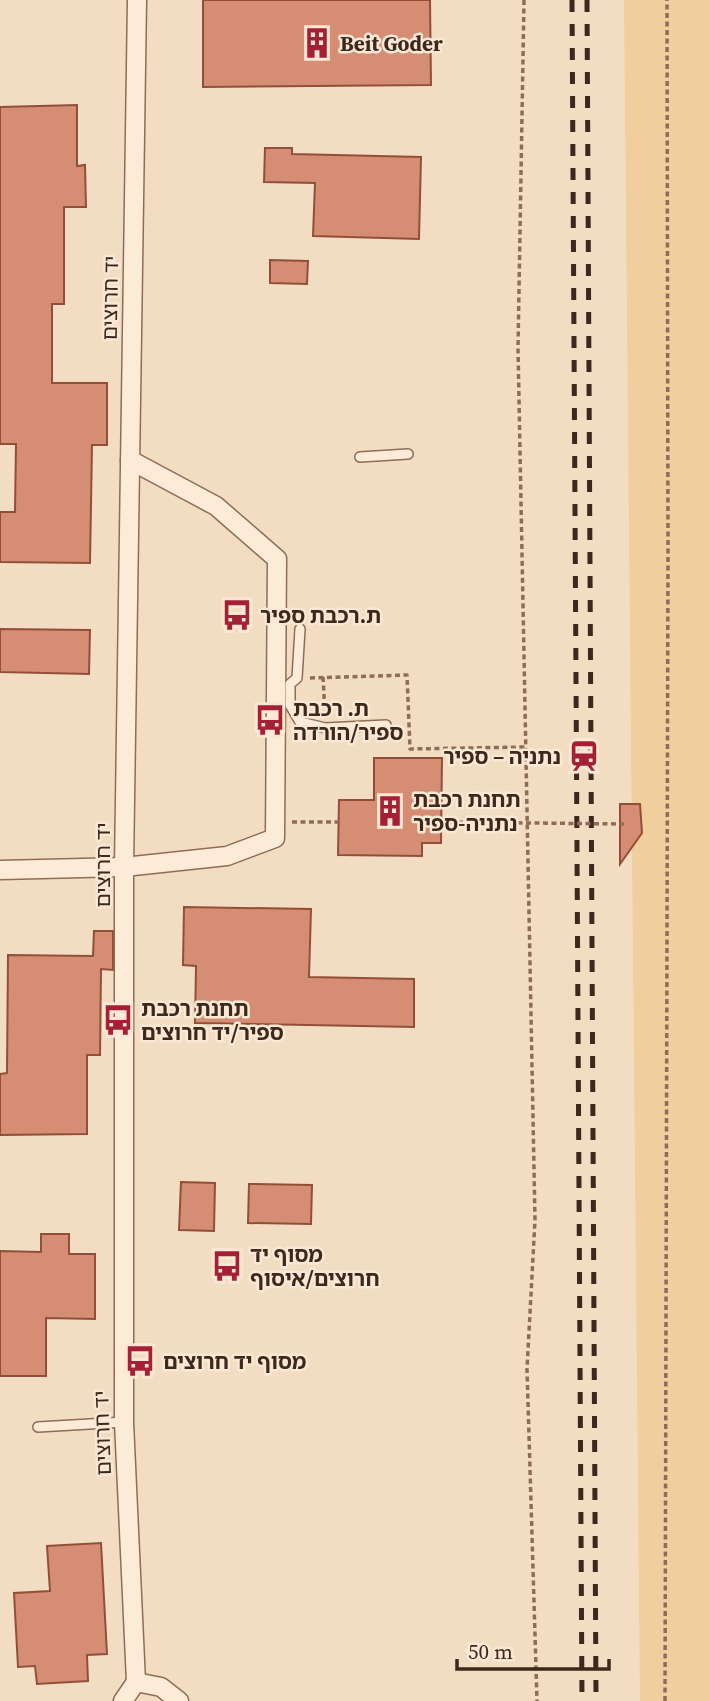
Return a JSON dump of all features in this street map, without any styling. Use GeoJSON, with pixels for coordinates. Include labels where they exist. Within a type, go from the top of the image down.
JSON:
{"type":"FeatureCollection","features":[{"type":"Feature","properties":{"kind":"street","name":"יד חרוצים"},"geometry":{"type":"LineString","coordinates":[[136,1682],[124,1423],[124,867],[137,0]]}},
{"type":"Feature","properties":{"kind":"street"},"geometry":{"type":"LineString","coordinates":[[0,870],[124,867],[227,856],[275,838],[277,559],[216,506],[130,460]]}},
{"type":"Feature","properties":{"kind":"street"},"geometry":{"type":"LineString","coordinates":[[123,1701],[136,1682],[161,1687],[179,1701]]}},
{"type":"Feature","properties":{"kind":"lane"},"geometry":{"type":"LineString","coordinates":[[360,457],[408,454]]}},
{"type":"Feature","properties":{"kind":"lane"},"geometry":{"type":"LineString","coordinates":[[300,629],[297,678],[290,684],[290,705],[300,722],[325,728],[386,725]]}},
{"type":"Feature","properties":{"kind":"lane"},"geometry":{"type":"LineString","coordinates":[[38,1427],[124,1423]]}},
{"type":"Feature","properties":{"kind":"path"},"geometry":{"type":"LineString","coordinates":[[524,0],[518,348],[536,1220],[527,1369],[537,1701]]}},
{"type":"Feature","properties":{"kind":"path"},"geometry":{"type":"LineString","coordinates":[[664,1701],[667,0]]}},
{"type":"Feature","properties":{"kind":"path"},"geometry":{"type":"LineString","coordinates":[[297,678],[407,675],[410,749],[526,747]]}},
{"type":"Feature","properties":{"kind":"path"},"geometry":{"type":"LineString","coordinates":[[323,677],[325,728]]}},
{"type":"Feature","properties":{"kind":"path"},"geometry":{"type":"LineString","coordinates":[[276,821],[339,822]]}},
{"type":"Feature","properties":{"kind":"path"},"geometry":{"type":"LineString","coordinates":[[441,822],[624,824]]}},
{"type":"Feature","properties":{"kind":"sand"},"geometry":{"type":"Polygon","coordinates":[[[624,0],[709,0],[709,1701],[640,1701],[624,0]]]}},
{"type":"Feature","properties":{"kind":"building","name":"Beit Goder"},"geometry":{"type":"Polygon","coordinates":[[[203,0],[430,0],[431,85],[203,87],[203,0]]]}},
{"type":"Feature","properties":{"kind":"building"},"geometry":{"type":"Polygon","coordinates":[[[77,105],[77,166],[85,165],[86,207],[64,207],[64,304],[52,304],[52,383],[107,383],[107,445],[92,445],[90,563],[0,562],[0,512],[15,512],[16,444],[0,444],[0,107],[77,105]]]}},
{"type":"Feature","properties":{"kind":"building"},"geometry":{"type":"Polygon","coordinates":[[[265,148],[292,148],[292,154],[421,157],[419,239],[313,236],[315,183],[264,182],[265,148]]]}},
{"type":"Feature","properties":{"kind":"building"},"geometry":{"type":"Polygon","coordinates":[[[270,260],[308,261],[307,284],[270,283],[270,260]]]}},
{"type":"Feature","properties":{"kind":"building"},"geometry":{"type":"Polygon","coordinates":[[[0,629],[90,630],[89,674],[0,672],[0,629]]]}},
{"type":"Feature","properties":{"kind":"building","name":"תחנת רכבת נתניה-ספיר"},"geometry":{"type":"Polygon","coordinates":[[[374,758],[442,758],[441,843],[422,843],[422,856],[338,855],[339,800],[374,800],[374,758]]]}},
{"type":"Feature","properties":{"kind":"building"},"geometry":{"type":"Polygon","coordinates":[[[620,804],[640,804],[642,833],[620,864],[620,804]]]}},
{"type":"Feature","properties":{"kind":"building"},"geometry":{"type":"Polygon","coordinates":[[[184,907],[311,909],[309,977],[414,979],[414,1027],[195,1023],[196,966],[183,965],[184,907]]]}},
{"type":"Feature","properties":{"kind":"building"},"geometry":{"type":"Polygon","coordinates":[[[94,931],[113,931],[113,970],[101,969],[100,1055],[87,1055],[87,1134],[0,1135],[0,1074],[7,1073],[8,955],[93,956],[94,931]]]}},
{"type":"Feature","properties":{"kind":"building"},"geometry":{"type":"Polygon","coordinates":[[[181,1182],[215,1183],[214,1231],[179,1230],[181,1182]]]}},
{"type":"Feature","properties":{"kind":"building"},"geometry":{"type":"Polygon","coordinates":[[[249,1184],[312,1185],[311,1224],[248,1223],[249,1184]]]}},
{"type":"Feature","properties":{"kind":"building"},"geometry":{"type":"Polygon","coordinates":[[[41,1234],[69,1234],[69,1254],[95,1254],[95,1319],[46,1318],[46,1376],[0,1376],[0,1251],[41,1252],[41,1234]]]}},
{"type":"Feature","properties":{"kind":"building"},"geometry":{"type":"Polygon","coordinates":[[[101,1543],[107,1654],[87,1655],[88,1681],[37,1684],[35,1666],[18,1667],[14,1593],[50,1591],[47,1546],[101,1543]]]}},
{"type":"Feature","properties":{"kind":"railway"},"geometry":{"type":"LineString","coordinates":[[572,0],[582,1701]]}},
{"type":"Feature","properties":{"kind":"railway"},"geometry":{"type":"LineString","coordinates":[[587,0],[596,1701]]}},
{"type":"Feature","properties":{"kind":"place","name":"Beit Goder"},"geometry":{"type":"Point","coordinates":[317,43]}},
{"type":"Feature","properties":{"kind":"place","name":"ת.רכבת ספיר"},"geometry":{"type":"Point","coordinates":[237,615]}},
{"type":"Feature","properties":{"kind":"place","name":"ת. רכבת ספיר/הורדה"},"geometry":{"type":"Point","coordinates":[270,720]}},
{"type":"Feature","properties":{"kind":"place","name":"נתניה – ספיר"},"geometry":{"type":"Point","coordinates":[584,756]}},
{"type":"Feature","properties":{"kind":"place","name":"תחנת רכבת נתניה-ספיר"},"geometry":{"type":"Point","coordinates":[390,811]}},
{"type":"Feature","properties":{"kind":"place","name":"תחנת רכבת ספיר/יד חרוצים"},"geometry":{"type":"Point","coordinates":[118,1020]}},
{"type":"Feature","properties":{"kind":"place","name":"מסוף יד חרוצים/איסוף"},"geometry":{"type":"Point","coordinates":[227,1266]}},
{"type":"Feature","properties":{"kind":"place","name":"מסוף יד חרוצים"},"geometry":{"type":"Point","coordinates":[140,1361]}}]}
